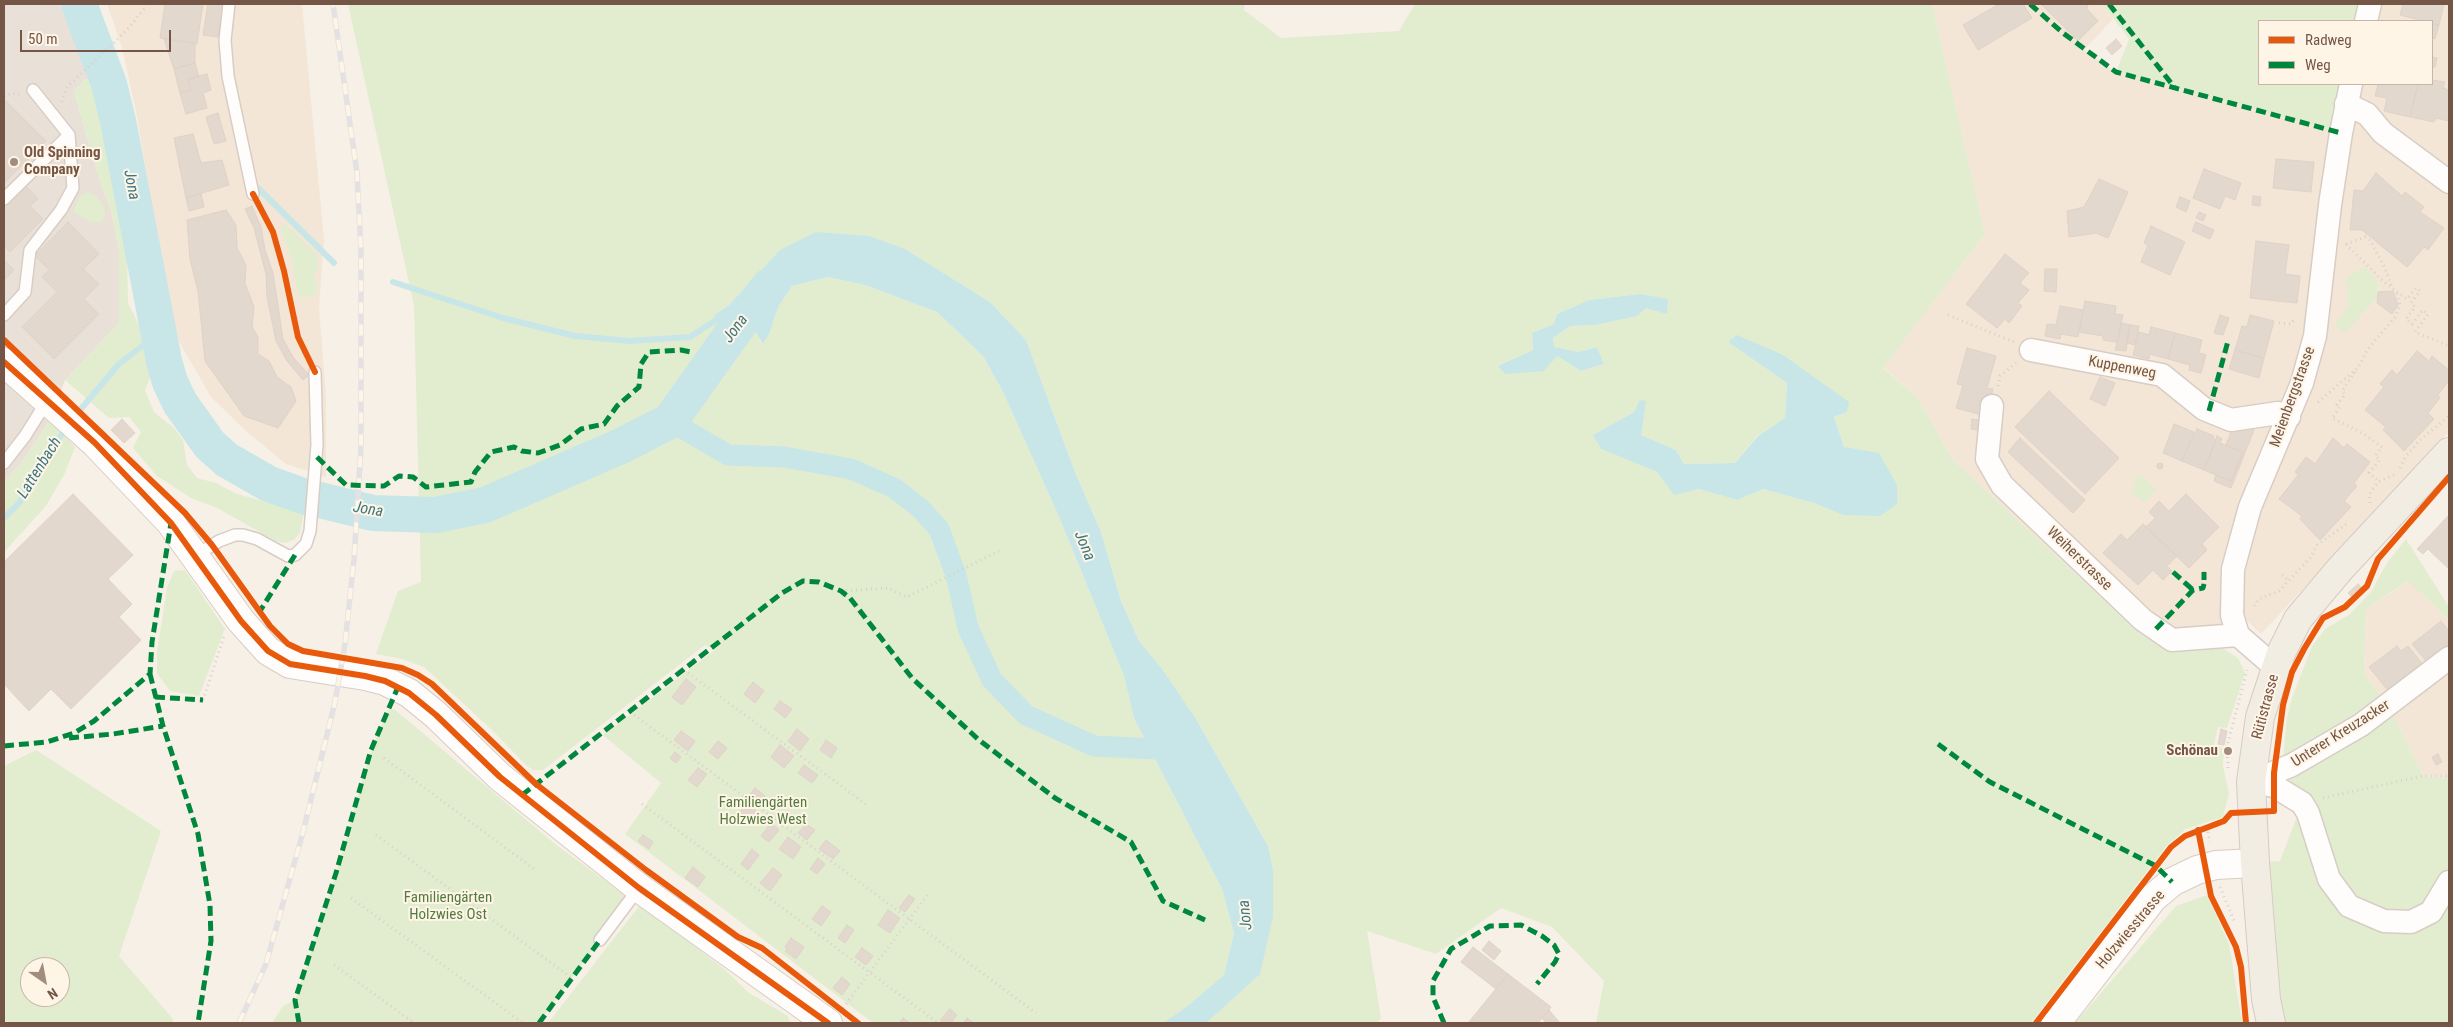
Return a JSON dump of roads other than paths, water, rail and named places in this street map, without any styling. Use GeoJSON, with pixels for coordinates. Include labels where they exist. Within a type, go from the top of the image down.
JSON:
{"type":"FeatureCollection","features":[{"type":"Feature","properties":{"kind":"main road","name":"Rütistrasse"},"geometry":{"type":"LineString","coordinates":[[2271,1023],[2266,999],[2255,863],[2251,782],[2260,718],[2281,653],[2298,619],[2341,568],[2449,452]]}},
{"type":"Feature","properties":{"kind":"street"},"geometry":{"type":"LineString","coordinates":[[2366,20],[2370,4]]}},
{"type":"Feature","properties":{"kind":"street","name":"Meienbergstrasse"},"geometry":{"type":"LineString","coordinates":[[2349,94],[2383,133],[2449,182]]}},
{"type":"Feature","properties":{"kind":"street","name":"Meienbergstrasse"},"geometry":{"type":"LineString","coordinates":[[2238,635],[2232,615],[2233,568],[2250,507],[2302,383],[2315,336],[2326,241],[2349,94]]}},
{"type":"Feature","properties":{"kind":"street","name":"Kuppenweg"},"geometry":{"type":"LineString","coordinates":[[2031,350],[2162,376],[2204,410],[2231,420],[2278,413],[2288,417]]}},
{"type":"Feature","properties":{"kind":"street"},"geometry":{"type":"LineString","coordinates":[[4,362],[95,443],[171,523],[196,555],[241,621],[268,651],[290,664],[365,676],[385,681],[409,693],[436,715],[500,777],[639,888],[831,1015]]}},
{"type":"Feature","properties":{"kind":"street","name":"Weiherstrasse"},"geometry":{"type":"LineString","coordinates":[[1992,406],[1987,458],[2002,485],[2143,620],[2172,640],[2238,635]]}},
{"type":"Feature","properties":{"kind":"street"},"geometry":{"type":"LineString","coordinates":[[2238,635],[2276,668]]}},
{"type":"Feature","properties":{"kind":"street","name":"Unterer Kreuzacker"},"geometry":{"type":"LineString","coordinates":[[2251,782],[2292,765],[2361,725],[2449,658]]}},
{"type":"Feature","properties":{"kind":"street"},"geometry":{"type":"LineString","coordinates":[[2251,782],[2274,786],[2302,803],[2308,813],[2329,879],[2349,906],[2384,921],[2411,922],[2431,912],[2449,882]]}},
{"type":"Feature","properties":{"kind":"street","name":"Holzwiesstrasse"},"geometry":{"type":"LineString","coordinates":[[2056,1023],[2153,898],[2172,882],[2196,870],[2216,865],[2255,863]]}},
{"type":"Feature","properties":{"kind":"lane"},"geometry":{"type":"LineString","coordinates":[[229,4],[225,40],[226,68],[253,194]]}},
{"type":"Feature","properties":{"kind":"lane"},"geometry":{"type":"LineString","coordinates":[[4,315],[25,292],[30,250],[62,210],[73,188],[69,135],[33,90]]}},
{"type":"Feature","properties":{"kind":"lane"},"geometry":{"type":"LineString","coordinates":[[4,199],[69,135]]}},
{"type":"Feature","properties":{"kind":"lane"},"geometry":{"type":"LineString","coordinates":[[196,555],[227,537],[243,535],[257,539],[284,555],[295,555],[301,550],[308,538],[317,457],[315,372]]}},
{"type":"Feature","properties":{"kind":"lane"},"geometry":{"type":"LineString","coordinates":[[4,463],[49,401]]}},
{"type":"Feature","properties":{"kind":"lane"},"geometry":{"type":"LineString","coordinates":[[600,940],[639,888]]}},
{"type":"Feature","properties":{"kind":"water"},"geometry":{"type":"Polygon","coordinates":[[[816,232],[869,236],[905,249],[990,302],[1026,340],[1075,472],[1101,532],[1121,601],[1139,641],[1163,670],[1196,719],[1268,846],[1273,871],[1273,917],[1260,974],[1206,1023],[1163,1023],[1185,1008],[1224,975],[1234,933],[1222,889],[1134,718],[1124,676],[1060,519],[1003,392],[983,356],[937,312],[865,285],[828,277],[792,286],[778,307],[770,332],[763,344],[756,333],[747,326],[728,322],[718,324],[714,315],[729,305],[780,250],[816,232]]]}},
{"type":"Feature","properties":{"kind":"water"},"geometry":{"type":"Polygon","coordinates":[[[1640,294],[1668,299],[1667,314],[1646,308],[1637,316],[1595,325],[1570,326],[1553,338],[1554,347],[1579,352],[1597,347],[1604,364],[1581,371],[1557,356],[1544,371],[1505,374],[1498,366],[1533,350],[1532,333],[1554,324],[1557,314],[1589,300],[1640,294]]]}},
{"type":"Feature","properties":{"kind":"water"},"geometry":{"type":"Polygon","coordinates":[[[1737,335],[1783,355],[1849,402],[1847,412],[1834,417],[1844,447],[1879,453],[1897,485],[1897,504],[1880,516],[1843,515],[1814,503],[1763,489],[1737,500],[1699,489],[1674,495],[1657,472],[1601,449],[1593,435],[1634,412],[1640,400],[1646,401],[1641,435],[1676,450],[1684,464],[1735,463],[1758,436],[1785,418],[1787,383],[1728,342],[1737,335]]]}},
{"type":"Feature","properties":{"kind":"waterway","name":"Jona"},"geometry":{"type":"LineString","coordinates":[[79,4],[109,84],[118,121],[164,361],[170,382],[180,403],[210,445],[227,460],[269,484],[303,496],[373,513],[436,515],[485,505],[621,446],[670,421],[739,324],[769,286]]}},
{"type":"Feature","properties":{"kind":"waterway"},"geometry":{"type":"LineString","coordinates":[[258,188],[334,263]]}},
{"type":"Feature","properties":{"kind":"waterway"},"geometry":{"type":"LineString","coordinates":[[393,282],[503,318],[575,336],[629,341],[690,337],[716,320]]}},
{"type":"Feature","properties":{"kind":"waterway","name":"Lattenbach"},"geometry":{"type":"LineString","coordinates":[[74,417],[119,364],[159,333]]}},
{"type":"Feature","properties":{"kind":"waterway"},"geometry":{"type":"LineString","coordinates":[[670,421],[728,455],[784,457],[851,469],[894,488],[920,508],[939,529],[956,575],[968,628],[992,680],[1026,715],[1094,746],[1177,750]]}},
{"type":"Feature","properties":{"kind":"waterway","name":"Lattenbach"},"geometry":{"type":"LineString","coordinates":[[4,518],[19,503],[43,461],[67,427]]}},
{"type":"Feature","properties":{"kind":"railway"},"geometry":{"type":"LineString","coordinates":[[239,1023],[266,964],[303,832],[335,702],[345,644],[354,559],[361,447],[361,251],[357,173],[333,4]]}},
{"type":"Feature","properties":{"kind":"place","name":"Old Spinning Company"},"geometry":{"type":"Point","coordinates":[14,162]}},
{"type":"Feature","properties":{"kind":"place","name":"Schönau"},"geometry":{"type":"Point","coordinates":[2228,751]}},
{"type":"Feature","properties":{"kind":"park label","name":"Familiengärten Holzwies West"},"geometry":{"type":"Point","coordinates":[763,812]}},
{"type":"Feature","properties":{"kind":"park label","name":"Familiengärten Holzwies Ost"},"geometry":{"type":"Point","coordinates":[448,906]}}]}
